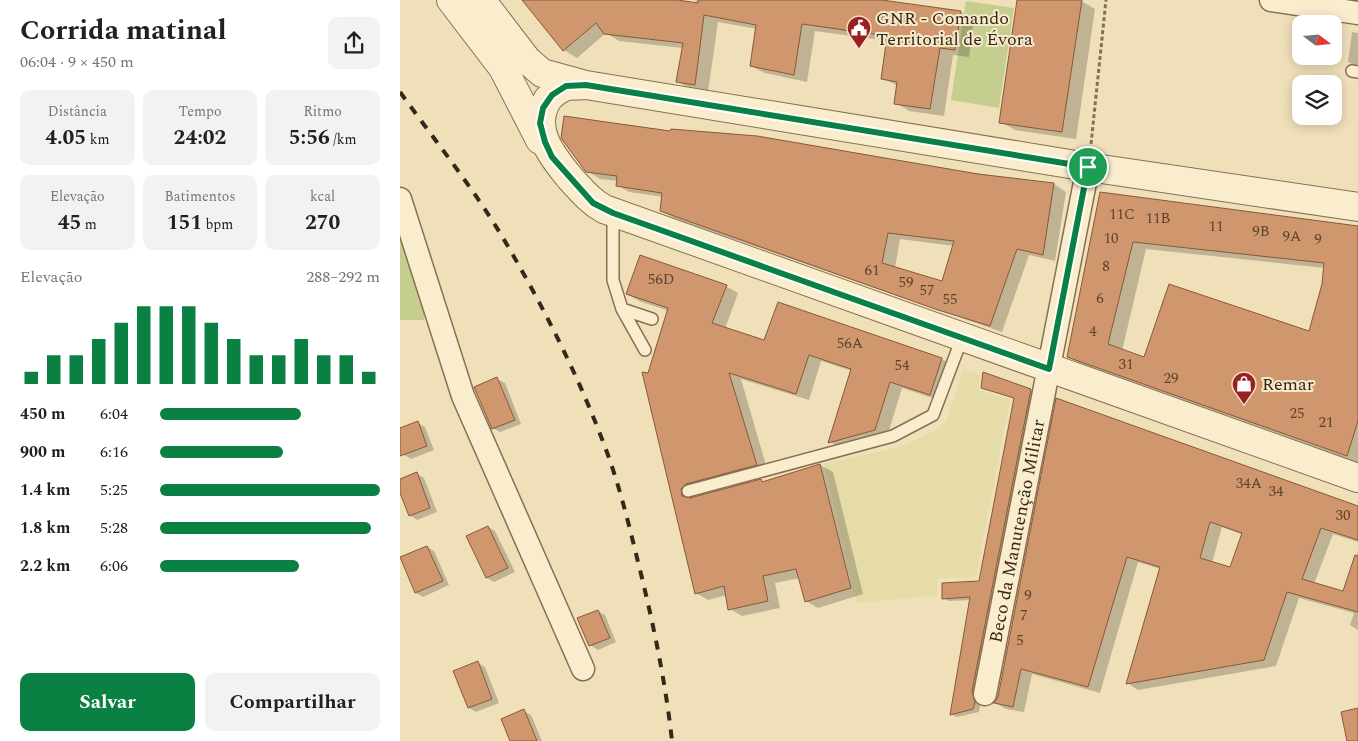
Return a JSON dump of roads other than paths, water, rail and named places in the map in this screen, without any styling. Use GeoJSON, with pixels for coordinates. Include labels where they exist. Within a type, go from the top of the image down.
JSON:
{"type":"FeatureCollection","features":[{"type":"Feature","properties":{"kind":"street"},"geometry":{"type":"LineString","coordinates":[[451,0],[503,68],[540,139],[552,157],[593,203],[613,213],[1358,478]]}},
{"type":"Feature","properties":{"kind":"street"},"geometry":{"type":"LineString","coordinates":[[481,0],[528,60],[542,73],[586,85],[1088,167],[1358,207]]}},
{"type":"Feature","properties":{"kind":"street"},"geometry":{"type":"LineString","coordinates":[[1271,0],[1358,13]]}},
{"type":"Feature","properties":{"kind":"street"},"geometry":{"type":"LineString","coordinates":[[552,157],[545,142],[540,123],[543,108],[552,95],[566,86],[586,85]]}},
{"type":"Feature","properties":{"kind":"street","name":"Beco da Manutenção Militar"},"geometry":{"type":"LineString","coordinates":[[985,694],[1088,167]]}},
{"type":"Feature","properties":{"kind":"street"},"geometry":{"type":"LineString","coordinates":[[400,199],[463,396],[583,669]]}},
{"type":"Feature","properties":{"kind":"lane"},"geometry":{"type":"LineString","coordinates":[[613,213],[613,280],[622,309],[645,350]]}},
{"type":"Feature","properties":{"kind":"lane"},"geometry":{"type":"LineString","coordinates":[[622,309],[652,319]]}},
{"type":"Feature","properties":{"kind":"lane"},"geometry":{"type":"LineString","coordinates":[[688,491],[894,436],[933,415],[962,338]]}},
{"type":"Feature","properties":{"kind":"railway"},"geometry":{"type":"LineString","coordinates":[[400,92],[468,185],[506,243],[560,343],[595,421],[616,479],[642,578],[660,659],[672,741]]}},
{"type":"Feature","properties":{"kind":"place","name":"GNR - Comando Territorial de Évora"},"geometry":{"type":"Point","coordinates":[859,49]}},
{"type":"Feature","properties":{"kind":"place","name":"Remar"},"geometry":{"type":"Point","coordinates":[1244,405]}}]}
